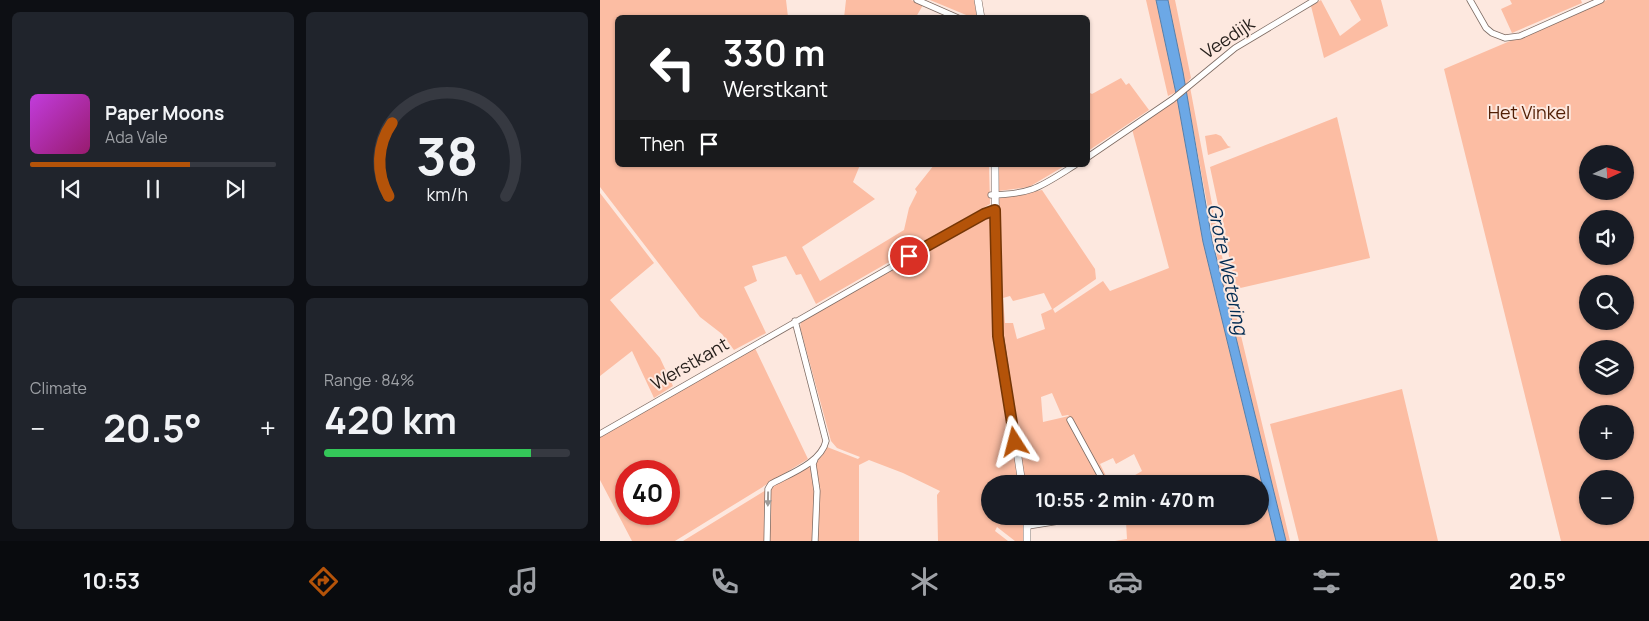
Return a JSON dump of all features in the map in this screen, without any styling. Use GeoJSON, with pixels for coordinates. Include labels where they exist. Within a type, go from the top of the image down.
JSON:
{"type":"FeatureCollection","features":[{"type":"Feature","properties":{"kind":"street"},"geometry":{"type":"LineString","coordinates":[[917,0],[951,15]]}},
{"type":"Feature","properties":{"kind":"street"},"geometry":{"type":"LineString","coordinates":[[978,0],[980,15]]}},
{"type":"Feature","properties":{"kind":"street","name":"Veedijk"},"geometry":{"type":"LineString","coordinates":[[1090,156],[1173,99],[1235,48],[1315,0]]}},
{"type":"Feature","properties":{"kind":"street"},"geometry":{"type":"LineString","coordinates":[[1470,0],[1486,28],[1492,33],[1505,38],[1520,36],[1601,0]]}},
{"type":"Feature","properties":{"kind":"street"},"geometry":{"type":"LineString","coordinates":[[995,167],[993,195],[998,336],[1021,475]]}},
{"type":"Feature","properties":{"kind":"street"},"geometry":{"type":"LineString","coordinates":[[993,195],[1013,195],[1032,191],[1072,167]]}},
{"type":"Feature","properties":{"kind":"street","name":"Werstkant"},"geometry":{"type":"LineString","coordinates":[[600,434],[795,321],[984,214],[995,210]]}},
{"type":"Feature","properties":{"kind":"street"},"geometry":{"type":"LineString","coordinates":[[795,321],[826,438],[824,448],[813,464],[817,491],[815,541]]}},
{"type":"Feature","properties":{"kind":"street"},"geometry":{"type":"LineString","coordinates":[[1070,420],[1100,475]]}},
{"type":"Feature","properties":{"kind":"street"},"geometry":{"type":"LineString","coordinates":[[767,541],[768,489],[772,484],[815,459]]}},
{"type":"Feature","properties":{"kind":"street"},"geometry":{"type":"LineString","coordinates":[[1027,541],[1028,526],[1034,525]]}},
{"type":"Feature","properties":{"kind":"green space"},"geometry":{"type":"Polygon","coordinates":[[[600,0],[786,0],[788,15],[615,15],[615,167],[859,167],[853,182],[875,199],[802,247],[820,281],[904,230],[909,208],[917,192],[915,189],[932,167],[989,167],[990,204],[816,304],[801,274],[796,275],[786,256],[752,266],[757,281],[744,287],[766,333],[734,350],[722,334],[700,317],[600,187],[600,0]]]}},
{"type":"Feature","properties":{"kind":"green space"},"geometry":{"type":"Polygon","coordinates":[[[846,0],[911,0],[923,5],[917,15],[844,15],[846,0]]]}},
{"type":"Feature","properties":{"kind":"green space"},"geometry":{"type":"Polygon","coordinates":[[[930,0],[974,0],[977,15],[966,15],[930,0]]]}},
{"type":"Feature","properties":{"kind":"green space"},"geometry":{"type":"Polygon","coordinates":[[[1146,0],[1156,0],[1176,92],[1168,96],[1146,0]]]}},
{"type":"Feature","properties":{"kind":"green space"},"geometry":{"type":"Polygon","coordinates":[[[1168,0],[1175,0],[1191,78],[1185,85],[1168,0]]]}},
{"type":"Feature","properties":{"kind":"green space"},"geometry":{"type":"Polygon","coordinates":[[[1321,0],[1340,36],[1361,20],[1350,0],[1381,0],[1388,26],[1324,58],[1311,6],[1321,0]]]}},
{"type":"Feature","properties":{"kind":"green space"},"geometry":{"type":"Polygon","coordinates":[[[1510,0],[1581,0],[1582,3],[1512,33],[1501,9],[1512,4],[1510,0]]]}},
{"type":"Feature","properties":{"kind":"green space","name":"Het Vinkel"},"geometry":{"type":"Polygon","coordinates":[[[1607,0],[1649,0],[1649,541],[1561,541],[1444,69],[1607,0]]]}},
{"type":"Feature","properties":{"kind":"green space"},"geometry":{"type":"Polygon","coordinates":[[[1121,78],[1126,85],[1129,83],[1149,110],[1090,150],[1090,93],[1092,94],[1121,78]]]}},
{"type":"Feature","properties":{"kind":"green space"},"geometry":{"type":"Polygon","coordinates":[[[1190,87],[1221,252],[1290,541],[1286,541],[1220,273],[1186,91],[1190,87]]]}},
{"type":"Feature","properties":{"kind":"green space"},"geometry":{"type":"Polygon","coordinates":[[[1177,98],[1203,242],[1260,475],[1135,475],[1142,471],[1134,454],[1116,464],[1113,458],[1100,464],[1106,475],[981,475],[981,525],[1033,525],[1028,540],[1025,538],[1025,541],[1015,541],[997,527],[995,531],[1008,541],[938,541],[937,495],[940,491],[903,473],[869,460],[859,465],[859,541],[683,541],[810,463],[814,491],[814,521],[817,516],[819,502],[814,464],[827,447],[858,459],[860,457],[837,448],[831,441],[800,327],[801,321],[934,242],[997,208],[997,201],[1000,198],[1042,190],[1095,269],[1096,279],[1053,309],[1055,313],[1103,281],[1110,291],[1169,268],[1132,129],[1177,98]],[[1044,293],[1013,301],[1010,296],[1003,298],[1005,323],[1013,323],[1017,339],[1045,329],[1041,314],[1052,309],[1044,293]],[[1052,393],[1041,397],[1043,422],[1069,416],[1062,416],[1052,393]]]}},
{"type":"Feature","properties":{"kind":"green space"},"geometry":{"type":"Polygon","coordinates":[[[1337,117],[1370,258],[1236,289],[1210,167],[1337,117]]]}},
{"type":"Feature","properties":{"kind":"green space"},"geometry":{"type":"Polygon","coordinates":[[[1216,134],[1221,136],[1228,146],[1231,147],[1208,155],[1205,136],[1216,134]]]}},
{"type":"Feature","properties":{"kind":"green space"},"geometry":{"type":"Polygon","coordinates":[[[997,167],[1063,167],[1029,187],[998,191],[997,167]]]}},
{"type":"Feature","properties":{"kind":"green space"},"geometry":{"type":"Polygon","coordinates":[[[600,193],[654,263],[610,300],[660,358],[673,386],[654,398],[632,351],[600,376],[600,193]]]}},
{"type":"Feature","properties":{"kind":"green space"},"geometry":{"type":"Polygon","coordinates":[[[754,346],[808,459],[675,541],[632,541],[624,525],[680,525],[680,460],[615,460],[615,509],[600,480],[600,437],[754,346]]]}},
{"type":"Feature","properties":{"kind":"green space"},"geometry":{"type":"Polygon","coordinates":[[[1402,389],[1438,541],[1299,541],[1270,424],[1402,389]]]}},
{"type":"Feature","properties":{"kind":"green space"},"geometry":{"type":"Polygon","coordinates":[[[1269,512],[1276,541],[1115,541],[1127,539],[1126,525],[1269,525],[1269,512]]]}},
{"type":"Feature","properties":{"kind":"water"},"geometry":{"type":"Polygon","coordinates":[[[1156,0],[1168,0],[1183,72],[1212,240],[1286,541],[1276,541],[1269,512],[1269,475],[1260,475],[1203,242],[1177,98],[1156,0]]]}},
{"type":"Feature","properties":{"kind":"route"},"geometry":{"type":"LineString","coordinates":[[909,256],[984,214],[995,210],[998,336],[1015,442]]}},
{"type":"Feature","properties":{"kind":"water label","name":"Grote Wetering"},"geometry":{"type":"Point","coordinates":[1228,269]}}]}
